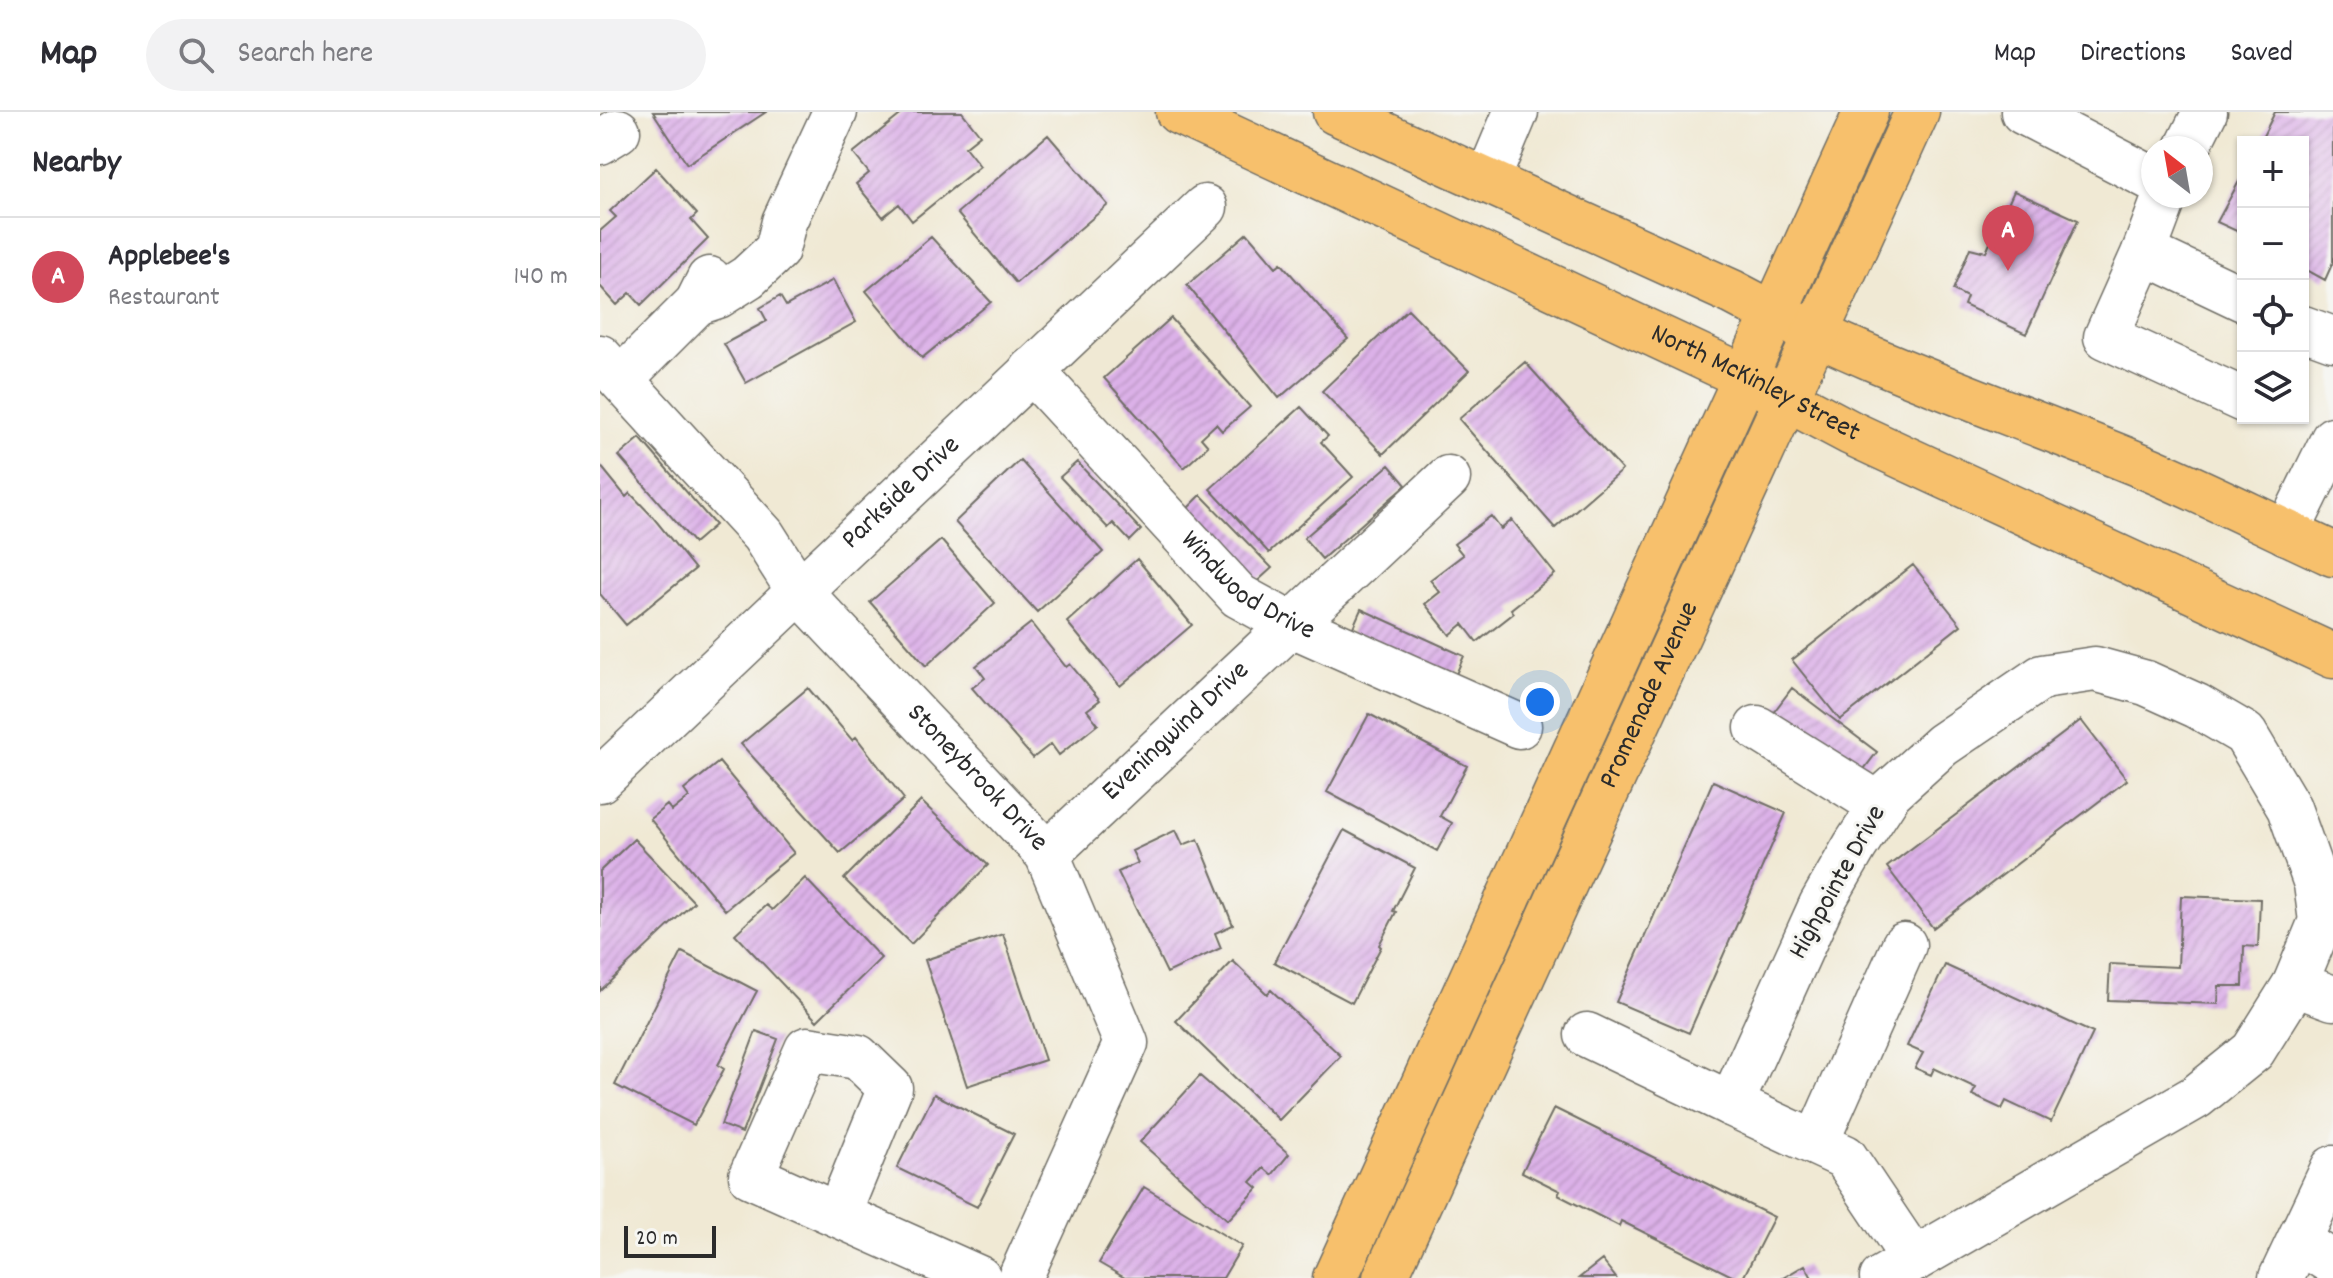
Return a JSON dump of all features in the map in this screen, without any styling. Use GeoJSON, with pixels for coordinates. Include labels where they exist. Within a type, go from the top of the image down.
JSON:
{"type":"FeatureCollection","features":[{"type":"Feature","properties":{"kind":"main road","name":"North McKinley Street"},"geometry":{"type":"LineString","coordinates":[[1178,112],[1747,378],[1851,433],[2333,656]]}},
{"type":"Feature","properties":{"kind":"main road"},"geometry":{"type":"LineString","coordinates":[[1335,112],[1732,292],[1773,314],[2144,467],[2333,554]]}},
{"type":"Feature","properties":{"kind":"main road","name":"Promenade Avenue"},"geometry":{"type":"LineString","coordinates":[[1335,1278],[1866,112]]}},
{"type":"Feature","properties":{"kind":"main road","name":"Promenade Avenue"},"geometry":{"type":"LineString","coordinates":[[1385,1278],[1917,112]]}},
{"type":"Feature","properties":{"kind":"street"},"geometry":{"type":"LineString","coordinates":[[610,368],[697,303],[718,296],[777,250],[784,222],[835,112]]}},
{"type":"Feature","properties":{"kind":"street"},"geometry":{"type":"LineString","coordinates":[[1487,181],[1516,112]]}},
{"type":"Feature","properties":{"kind":"street"},"geometry":{"type":"LineString","coordinates":[[2193,136],[2205,112]]}},
{"type":"Feature","properties":{"kind":"street"},"geometry":{"type":"LineString","coordinates":[[2036,115],[2141,172]]}},
{"type":"Feature","properties":{"kind":"street","name":"Parkside Drive"},"geometry":{"type":"LineString","coordinates":[[600,780],[1205,207]]}},
{"type":"Feature","properties":{"kind":"street"},"geometry":{"type":"LineString","coordinates":[[2160,208],[2106,337],[2237,397]]}},
{"type":"Feature","properties":{"kind":"street"},"geometry":{"type":"LineString","coordinates":[[2144,252],[2237,296]]}},
{"type":"Feature","properties":{"kind":"street"},"geometry":{"type":"LineString","coordinates":[[2309,330],[2333,339]]}},
{"type":"Feature","properties":{"kind":"street","name":"Stoneybrook Drive"},"geometry":{"type":"LineString","coordinates":[[610,368],[763,535],[798,590],[1047,854],[1126,1043],[1020,1278]]}},
{"type":"Feature","properties":{"kind":"street","name":"Windwood Drive"},"geometry":{"type":"LineString","coordinates":[[1031,370],[1239,596],[1290,624],[1519,726]]}},
{"type":"Feature","properties":{"kind":"street"},"geometry":{"type":"LineString","coordinates":[[2287,533],[2333,439]]}},
{"type":"Feature","properties":{"kind":"street","name":"Eveningwind Drive"},"geometry":{"type":"LineString","coordinates":[[1047,854],[1448,478]]}},
{"type":"Feature","properties":{"kind":"street","name":"Highpointe Drive"},"geometry":{"type":"LineString","coordinates":[[2095,669],[2146,683],[2197,706],[2245,734],[2277,784],[2302,842],[2316,884],[2326,937],[2314,991],[2253,1051],[2196,1097],[1898,1269],[1845,1157],[1731,1104],[1821,905],[1880,805],[1942,745],[2042,677],[2095,669]]}},
{"type":"Feature","properties":{"kind":"street"},"geometry":{"type":"LineString","coordinates":[[1757,728],[1880,805]]}},
{"type":"Feature","properties":{"kind":"street"},"geometry":{"type":"LineString","coordinates":[[600,734],[645,737]]}},
{"type":"Feature","properties":{"kind":"street"},"geometry":{"type":"LineString","coordinates":[[1816,1143],[1904,945]]}},
{"type":"Feature","properties":{"kind":"street"},"geometry":{"type":"LineString","coordinates":[[1587,1035],[1731,1104]]}},
{"type":"Feature","properties":{"kind":"street"},"geometry":{"type":"LineString","coordinates":[[2304,1261],[2333,1168]]}},
{"type":"Feature","properties":{"kind":"street"},"geometry":{"type":"LineString","coordinates":[[838,1215],[979,1278]]}},
{"type":"Feature","properties":{"kind":"building"},"geometry":{"type":"Polygon","coordinates":[[[653,112],[766,112],[687,164],[653,112]]]}},
{"type":"Feature","properties":{"kind":"building"},"geometry":{"type":"Polygon","coordinates":[[[904,112],[962,112],[980,135],[965,147],[980,166],[912,221],[899,204],[883,217],[856,184],[869,173],[853,153],[904,112]]]}},
{"type":"Feature","properties":{"kind":"building"},"geometry":{"type":"Polygon","coordinates":[[[2275,112],[2333,112],[2333,262],[2325,280],[2309,271],[2309,136],[2263,136],[2275,112]]]}},
{"type":"Feature","properties":{"kind":"building"},"geometry":{"type":"Polygon","coordinates":[[[1048,135],[1108,205],[1016,283],[957,213],[1048,135]]]}},
{"type":"Feature","properties":{"kind":"building"},"geometry":{"type":"Polygon","coordinates":[[[656,168],[697,214],[691,220],[708,239],[641,305],[630,293],[617,305],[600,286],[600,231],[616,217],[610,211],[656,168]]]}},
{"type":"Feature","properties":{"kind":"building"},"geometry":{"type":"Polygon","coordinates":[[[2237,185],[2237,231],[2217,222],[2237,185]]]}},
{"type":"Feature","properties":{"kind":"building"},"geometry":{"type":"Polygon","coordinates":[[[2014,191],[2078,220],[2026,334],[1964,305],[1967,297],[1953,290],[1970,248],[1986,252],[2014,191]]]}},
{"type":"Feature","properties":{"kind":"building"},"geometry":{"type":"Polygon","coordinates":[[[1247,233],[1276,267],[1281,263],[1348,339],[1279,398],[1187,285],[1247,233]]]}},
{"type":"Feature","properties":{"kind":"building"},"geometry":{"type":"Polygon","coordinates":[[[931,237],[991,302],[922,358],[866,291],[931,237]]]}},
{"type":"Feature","properties":{"kind":"building"},"geometry":{"type":"Polygon","coordinates":[[[833,280],[856,322],[746,383],[724,344],[767,321],[760,308],[780,296],[786,306],[833,280]]]}},
{"type":"Feature","properties":{"kind":"building"},"geometry":{"type":"Polygon","coordinates":[[[1408,309],[1469,371],[1383,454],[1322,391],[1408,309]]]}},
{"type":"Feature","properties":{"kind":"building"},"geometry":{"type":"Polygon","coordinates":[[[1171,318],[1250,407],[1222,431],[1216,424],[1201,438],[1208,446],[1184,468],[1104,378],[1171,318]]]}},
{"type":"Feature","properties":{"kind":"building"},"geometry":{"type":"Polygon","coordinates":[[[1525,362],[1622,470],[1555,528],[1459,419],[1525,362]]]}},
{"type":"Feature","properties":{"kind":"building"},"geometry":{"type":"Polygon","coordinates":[[[1301,407],[1328,436],[1321,442],[1353,477],[1269,553],[1210,489],[1301,407]]]}},
{"type":"Feature","properties":{"kind":"building"},"geometry":{"type":"Polygon","coordinates":[[[640,438],[715,525],[694,543],[619,456],[640,438]]]}},
{"type":"Feature","properties":{"kind":"building"},"geometry":{"type":"Polygon","coordinates":[[[1020,460],[1103,552],[1037,612],[955,522],[1020,460]]]}},
{"type":"Feature","properties":{"kind":"building"},"geometry":{"type":"Polygon","coordinates":[[[1077,462],[1141,530],[1130,541],[1113,523],[1108,528],[1060,477],[1077,462]]]}},
{"type":"Feature","properties":{"kind":"building"},"geometry":{"type":"Polygon","coordinates":[[[600,465],[626,497],[630,493],[652,516],[695,569],[626,625],[600,594],[600,465]]]}},
{"type":"Feature","properties":{"kind":"building"},"geometry":{"type":"Polygon","coordinates":[[[1389,465],[1406,485],[1322,559],[1304,538],[1389,465]]]}},
{"type":"Feature","properties":{"kind":"building"},"geometry":{"type":"Polygon","coordinates":[[[1201,495],[1272,568],[1251,587],[1182,514],[1201,495]]]}},
{"type":"Feature","properties":{"kind":"building"},"geometry":{"type":"Polygon","coordinates":[[[1491,516],[1501,529],[1512,520],[1555,574],[1511,609],[1514,613],[1477,642],[1463,624],[1450,635],[1425,604],[1440,592],[1430,580],[1463,555],[1454,544],[1491,516]]]}},
{"type":"Feature","properties":{"kind":"building"},"geometry":{"type":"Polygon","coordinates":[[[941,540],[995,603],[926,666],[870,602],[941,540]]]}},
{"type":"Feature","properties":{"kind":"building"},"geometry":{"type":"Polygon","coordinates":[[[1137,559],[1192,625],[1120,686],[1067,622],[1137,559]]]}},
{"type":"Feature","properties":{"kind":"building"},"geometry":{"type":"Polygon","coordinates":[[[1913,565],[1961,625],[1840,720],[1792,660],[1913,565]]]}},
{"type":"Feature","properties":{"kind":"building"},"geometry":{"type":"Polygon","coordinates":[[[1361,609],[1464,656],[1453,681],[1350,634],[1361,609]]]}},
{"type":"Feature","properties":{"kind":"building"},"geometry":{"type":"Polygon","coordinates":[[[1031,623],[1066,667],[1070,664],[1100,700],[1087,710],[1098,724],[1059,755],[1051,744],[1033,758],[972,688],[985,678],[976,666],[1031,623]]]}},
{"type":"Feature","properties":{"kind":"building"},"geometry":{"type":"Polygon","coordinates":[[[808,688],[852,740],[856,737],[904,799],[840,853],[741,744],[808,688]]]}},
{"type":"Feature","properties":{"kind":"building"},"geometry":{"type":"Polygon","coordinates":[[[1792,688],[1877,752],[1858,777],[1773,713],[1792,688]]]}},
{"type":"Feature","properties":{"kind":"building"},"geometry":{"type":"Polygon","coordinates":[[[1369,714],[1467,766],[1440,816],[1452,823],[1437,851],[1327,792],[1369,714]]]}},
{"type":"Feature","properties":{"kind":"building"},"geometry":{"type":"Polygon","coordinates":[[[2081,720],[2127,780],[1933,928],[1887,867],[2081,720]]]}},
{"type":"Feature","properties":{"kind":"building"},"geometry":{"type":"Polygon","coordinates":[[[719,762],[794,853],[725,910],[650,819],[667,805],[672,811],[689,797],[684,790],[719,762]]]}},
{"type":"Feature","properties":{"kind":"building"},"geometry":{"type":"Polygon","coordinates":[[[1713,781],[1786,813],[1689,1033],[1616,1002],[1713,781]]]}},
{"type":"Feature","properties":{"kind":"building"},"geometry":{"type":"Polygon","coordinates":[[[921,801],[988,865],[911,944],[844,879],[921,801]]]}},
{"type":"Feature","properties":{"kind":"building"},"geometry":{"type":"Polygon","coordinates":[[[1176,830],[1183,845],[1198,839],[1233,925],[1215,933],[1221,948],[1167,973],[1118,872],[1138,863],[1132,851],[1176,830]]]}},
{"type":"Feature","properties":{"kind":"building"},"geometry":{"type":"Polygon","coordinates":[[[1344,830],[1415,868],[1393,911],[1396,912],[1379,945],[1381,947],[1352,1003],[1274,962],[1344,830]]]}},
{"type":"Feature","properties":{"kind":"building"},"geometry":{"type":"Polygon","coordinates":[[[634,839],[694,902],[600,991],[600,871],[634,839]]]}},
{"type":"Feature","properties":{"kind":"building"},"geometry":{"type":"Polygon","coordinates":[[[805,878],[881,958],[817,1021],[735,934],[766,905],[772,910],[805,878]]]}},
{"type":"Feature","properties":{"kind":"building"},"geometry":{"type":"Polygon","coordinates":[[[2181,896],[2260,899],[2258,947],[2244,946],[2243,986],[2219,986],[2218,1004],[2108,1000],[2110,964],[2178,967],[2181,896]]]}},
{"type":"Feature","properties":{"kind":"building"},"geometry":{"type":"Polygon","coordinates":[[[1003,934],[1045,1060],[967,1086],[925,960],[1003,934]]]}},
{"type":"Feature","properties":{"kind":"building"},"geometry":{"type":"Polygon","coordinates":[[[682,952],[757,991],[718,1065],[724,1069],[694,1125],[615,1085],[682,952]]]}},
{"type":"Feature","properties":{"kind":"building"},"geometry":{"type":"Polygon","coordinates":[[[1233,961],[1267,994],[1271,990],[1341,1056],[1279,1120],[1176,1021],[1233,961]]]}},
{"type":"Feature","properties":{"kind":"building"},"geometry":{"type":"Polygon","coordinates":[[[1945,965],[2093,1033],[2051,1122],[2006,1101],[2002,1109],[1972,1095],[1976,1088],[1934,1068],[1931,1075],[1915,1068],[1923,1053],[1907,1046],[1945,965]]]}},
{"type":"Feature","properties":{"kind":"building"},"geometry":{"type":"Polygon","coordinates":[[[756,1031],[778,1039],[742,1133],[721,1125],[756,1031]]]}},
{"type":"Feature","properties":{"kind":"building"},"geometry":{"type":"Polygon","coordinates":[[[1200,1076],[1289,1154],[1272,1175],[1264,1168],[1251,1182],[1258,1188],[1228,1220],[1140,1142],[1200,1076]]]}},
{"type":"Feature","properties":{"kind":"building"},"geometry":{"type":"Polygon","coordinates":[[[934,1094],[1014,1134],[977,1207],[897,1168],[934,1094]]]}},
{"type":"Feature","properties":{"kind":"building"},"geometry":{"type":"Polygon","coordinates":[[[1554,1108],[1774,1217],[1743,1278],[1736,1278],[1621,1221],[1619,1226],[1558,1195],[1560,1191],[1522,1172],[1554,1108]]]}},
{"type":"Feature","properties":{"kind":"building"},"geometry":{"type":"Polygon","coordinates":[[[1144,1187],[1242,1246],[1223,1278],[1125,1278],[1099,1263],[1144,1187]]]}},
{"type":"Feature","properties":{"kind":"building"},"geometry":{"type":"Polygon","coordinates":[[[1602,1260],[1616,1278],[1579,1278],[1602,1260]]]}},
{"type":"Feature","properties":{"kind":"building"},"geometry":{"type":"Polygon","coordinates":[[[1805,1265],[1812,1278],[1783,1278],[1805,1265]]]}},
{"type":"Feature","properties":{"kind":"place","name":"Applebee's"},"geometry":{"type":"Point","coordinates":[2008,271]}}]}
